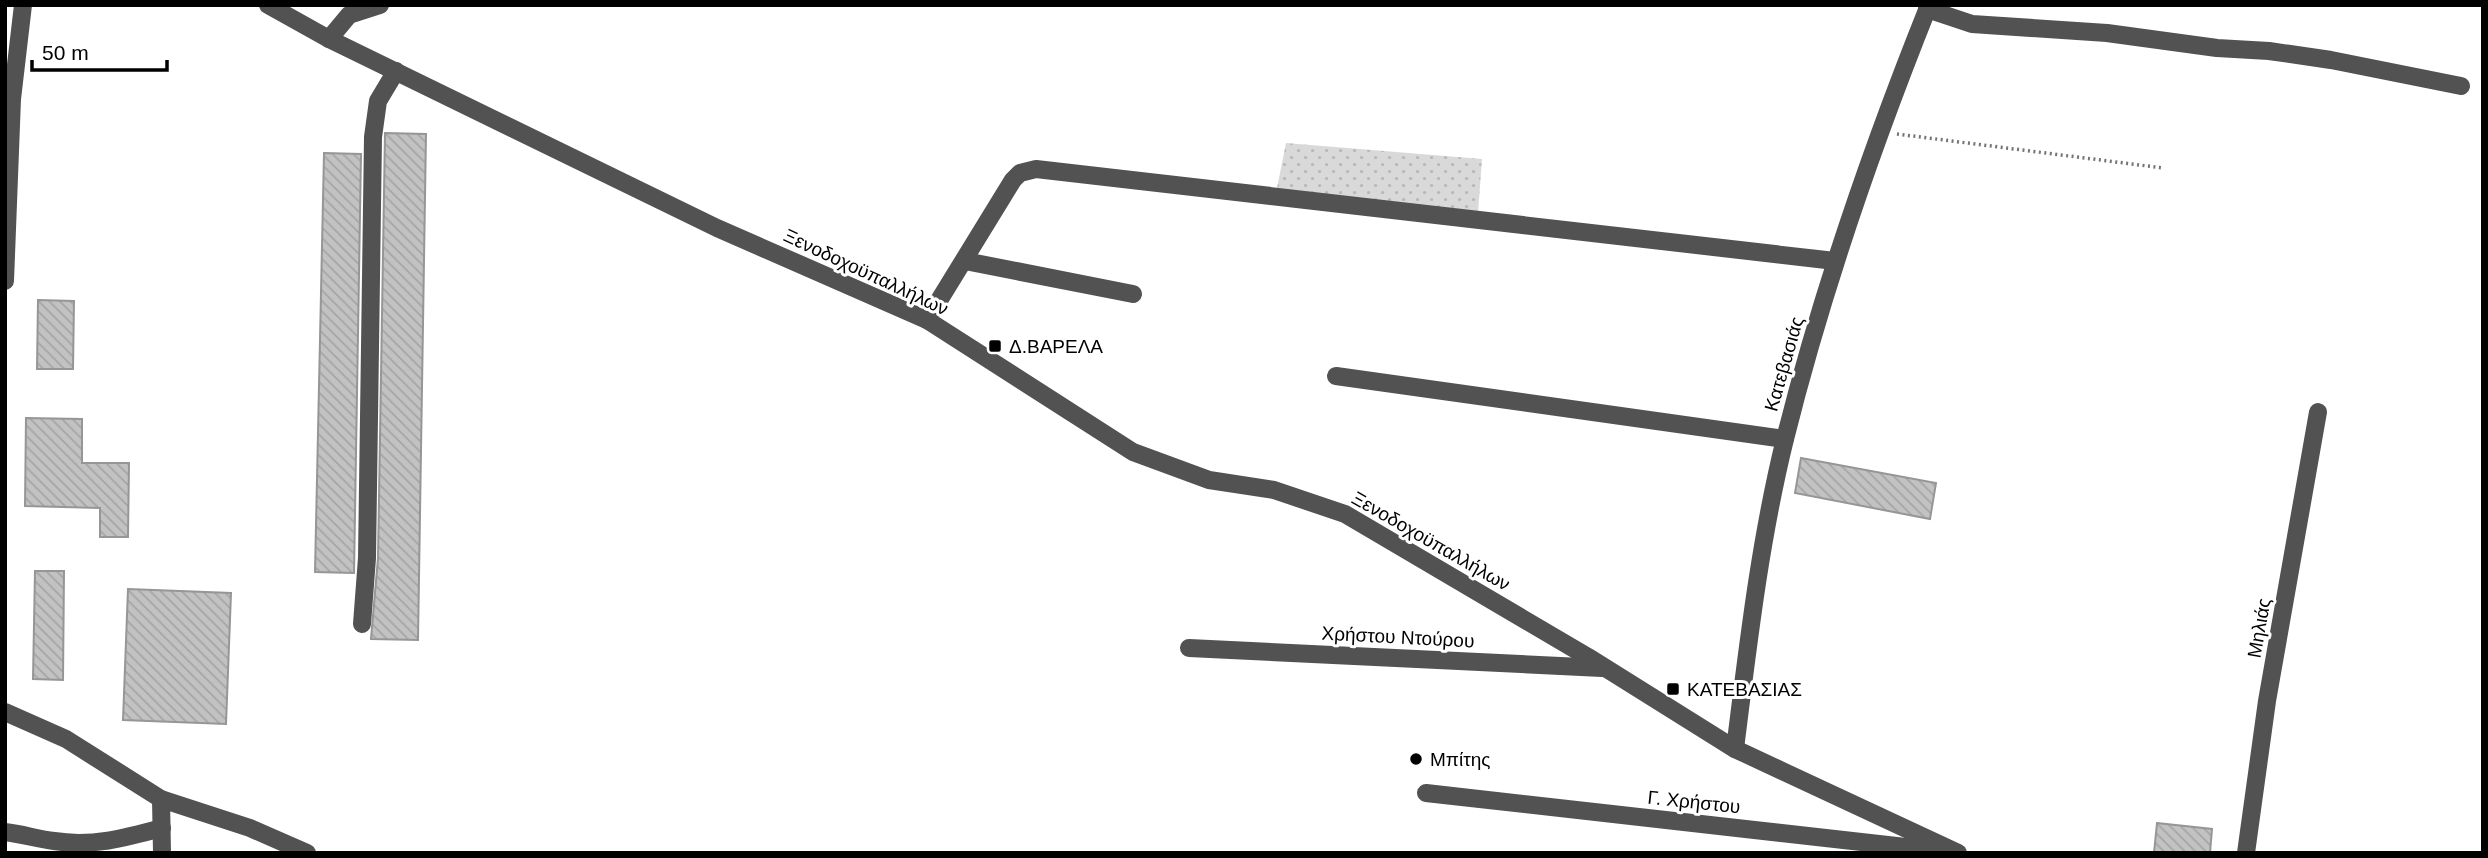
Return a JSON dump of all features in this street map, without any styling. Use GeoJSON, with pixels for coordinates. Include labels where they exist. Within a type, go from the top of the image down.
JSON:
{"type":"FeatureCollection","features":[{"type":"Feature","properties":{"kind":"street"},"geometry":{"type":"LineString","coordinates":[[5,281],[12,99],[23,5]]}},
{"type":"Feature","properties":{"kind":"street","name":"Ξενοδοχοϋπαλλήλων"},"geometry":{"type":"LineString","coordinates":[[268,5],[328,38],[717,228],[928,320],[1133,452],[1209,480],[1274,490],[1345,514],[1606,668],[1735,748],[1958,853]]}},
{"type":"Feature","properties":{"kind":"street"},"geometry":{"type":"LineString","coordinates":[[328,38],[349,10],[380,5]]}},
{"type":"Feature","properties":{"kind":"street"},"geometry":{"type":"LineString","coordinates":[[1928,7],[1972,24],[2107,33],[2269,51],[2331,60],[2461,86]]}},
{"type":"Feature","properties":{"kind":"street","name":"Κατεβασιάς"},"geometry":{"type":"LineString","coordinates":[[1735,748],[1769,515],[1785,439],[1835,261],[1928,7]]}},
{"type":"Feature","properties":{"kind":"street"},"geometry":{"type":"LineString","coordinates":[[362,624],[367,558],[373,137],[379,101],[396,71]]}},
{"type":"Feature","properties":{"kind":"street"},"geometry":{"type":"LineString","coordinates":[[928,320],[1013,180],[1020,173],[1036,169],[1835,261]]}},
{"type":"Feature","properties":{"kind":"street"},"geometry":{"type":"LineString","coordinates":[[965,261],[1133,294]]}},
{"type":"Feature","properties":{"kind":"street"},"geometry":{"type":"LineString","coordinates":[[1336,376],[1785,439]]}},
{"type":"Feature","properties":{"kind":"street","name":"Μηλιάς"},"geometry":{"type":"LineString","coordinates":[[2246,853],[2267,701],[2318,412]]}},
{"type":"Feature","properties":{"kind":"street","name":"Χρήστου Ντούρου"},"geometry":{"type":"LineString","coordinates":[[1189,648],[1606,668]]}},
{"type":"Feature","properties":{"kind":"street"},"geometry":{"type":"LineString","coordinates":[[5,712],[66,739],[161,799],[250,828],[286,849],[307,853]]}},
{"type":"Feature","properties":{"kind":"street","name":"Γ. Χρήστου"},"geometry":{"type":"LineString","coordinates":[[1426,793],[1958,853]]}},
{"type":"Feature","properties":{"kind":"street"},"geometry":{"type":"LineString","coordinates":[[161,799],[162,853]]}},
{"type":"Feature","properties":{"kind":"street"},"geometry":{"type":"LineString","coordinates":[[5,832],[84,844],[115,841],[162,828]]}},
{"type":"Feature","properties":{"kind":"path"},"geometry":{"type":"LineString","coordinates":[[1881,133],[2163,168]]}},
{"type":"Feature","properties":{"kind":"shaded area"},"geometry":{"type":"Polygon","coordinates":[[[1286,143],[1482,159],[1478,213],[1276,193],[1286,143]]]}},
{"type":"Feature","properties":{"kind":"building"},"geometry":{"type":"Polygon","coordinates":[[[385,133],[426,134],[418,640],[371,639],[378,558],[385,133]]]}},
{"type":"Feature","properties":{"kind":"building"},"geometry":{"type":"Polygon","coordinates":[[[324,153],[361,154],[354,573],[315,572],[324,153]]]}},
{"type":"Feature","properties":{"kind":"building"},"geometry":{"type":"Polygon","coordinates":[[[38,300],[74,301],[73,369],[37,369],[38,300]]]}},
{"type":"Feature","properties":{"kind":"building"},"geometry":{"type":"Polygon","coordinates":[[[26,418],[82,419],[82,463],[129,463],[128,537],[100,537],[100,508],[25,506],[26,418]]]}},
{"type":"Feature","properties":{"kind":"building"},"geometry":{"type":"Polygon","coordinates":[[[1801,458],[1936,483],[1930,519],[1795,493],[1801,458]]]}},
{"type":"Feature","properties":{"kind":"building"},"geometry":{"type":"Polygon","coordinates":[[[35,571],[64,571],[63,680],[33,679],[35,571]]]}},
{"type":"Feature","properties":{"kind":"building"},"geometry":{"type":"Polygon","coordinates":[[[128,589],[231,593],[226,724],[123,720],[128,589]]]}},
{"type":"Feature","properties":{"kind":"building"},"geometry":{"type":"Polygon","coordinates":[[[2157,823],[2212,829],[2210,853],[2154,853],[2157,823]]]}},
{"type":"Feature","properties":{"kind":"place","name":"Δ.ΒΑΡΕΛΑ"},"geometry":{"type":"Point","coordinates":[995,346]}},
{"type":"Feature","properties":{"kind":"place","name":"ΚΑΤΕΒΑΣΙΑΣ"},"geometry":{"type":"Point","coordinates":[1673,689]}},
{"type":"Feature","properties":{"kind":"place","name":"Μπίτης"},"geometry":{"type":"Point","coordinates":[1416,759]}}]}
